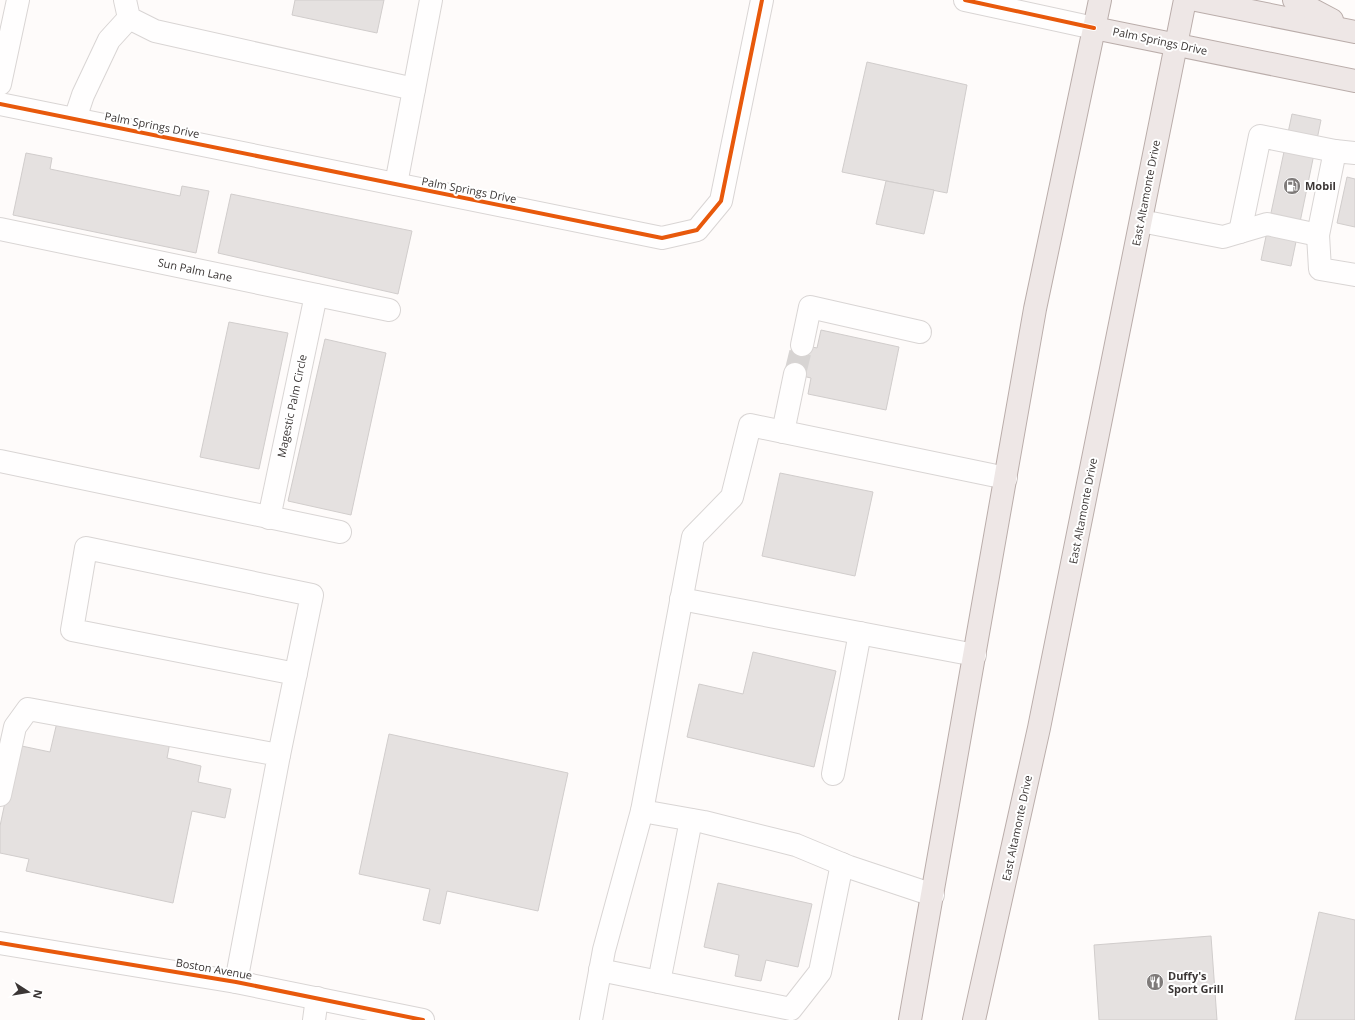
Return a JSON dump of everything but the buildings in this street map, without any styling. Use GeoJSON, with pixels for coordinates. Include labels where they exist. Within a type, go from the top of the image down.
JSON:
{"type":"FeatureCollection","features":[{"type":"Feature","properties":{"kind":"main road"},"geometry":{"type":"LineString","coordinates":[[910,1020],[1035,309],[1100,0]]}},
{"type":"Feature","properties":{"kind":"main road","name":"East Altamonte Drive"},"geometry":{"type":"LineString","coordinates":[[974,1020],[1039,728],[1185,0]]}},
{"type":"Feature","properties":{"kind":"main road"},"geometry":{"type":"LineString","coordinates":[[1196,0],[1354,32]]}},
{"type":"Feature","properties":{"kind":"main road"},"geometry":{"type":"LineString","coordinates":[[1294,0],[1354,32]]}},
{"type":"Feature","properties":{"kind":"main road","name":"Palm Springs Drive"},"geometry":{"type":"LineString","coordinates":[[1094,28],[1355,81]]}},
{"type":"Feature","properties":{"kind":"street"},"geometry":{"type":"LineString","coordinates":[[0,84],[18,0]]}},
{"type":"Feature","properties":{"kind":"street"},"geometry":{"type":"LineString","coordinates":[[396,184],[431,0]]}},
{"type":"Feature","properties":{"kind":"street","name":"Palm Springs Drive"},"geometry":{"type":"LineString","coordinates":[[0,104],[662,238],[697,230],[721,201],[762,0]]}},
{"type":"Feature","properties":{"kind":"street","name":"Palm Springs Drive"},"geometry":{"type":"LineString","coordinates":[[965,0],[1094,28]]}},
{"type":"Feature","properties":{"kind":"street"},"geometry":{"type":"LineString","coordinates":[[75,119],[83,95],[109,40],[127,9],[155,31],[414,89]]}},
{"type":"Feature","properties":{"kind":"street"},"geometry":{"type":"LineString","coordinates":[[1240,232],[1260,136],[1345,152],[1318,235],[1320,269],[1355,275]]}},
{"type":"Feature","properties":{"kind":"street"},"geometry":{"type":"LineString","coordinates":[[1141,221],[1223,237],[1267,224],[1318,235]]}},
{"type":"Feature","properties":{"kind":"street","name":"Sun Palm Lane"},"geometry":{"type":"LineString","coordinates":[[0,229],[389,310]]}},
{"type":"Feature","properties":{"kind":"street","name":"Magestic Palm Circle"},"geometry":{"type":"LineString","coordinates":[[269,518],[316,295]]}},
{"type":"Feature","properties":{"kind":"street"},"geometry":{"type":"LineString","coordinates":[[802,345],[810,308],[920,332]]}},
{"type":"Feature","properties":{"kind":"street"},"geometry":{"type":"LineString","coordinates":[[783,432],[795,374]]}},
{"type":"Feature","properties":{"kind":"street"},"geometry":{"type":"LineString","coordinates":[[591,1020],[604,950],[642,811],[693,536],[732,497],[750,425],[1006,478]]}},
{"type":"Feature","properties":{"kind":"street"},"geometry":{"type":"LineString","coordinates":[[0,461],[340,532]]}},
{"type":"Feature","properties":{"kind":"street"},"geometry":{"type":"LineString","coordinates":[[236,982],[279,755],[296,674],[312,595],[86,548],[72,630],[296,674]]}},
{"type":"Feature","properties":{"kind":"street"},"geometry":{"type":"LineString","coordinates":[[681,600],[975,655]]}},
{"type":"Feature","properties":{"kind":"street"},"geometry":{"type":"LineString","coordinates":[[833,774],[860,633]]}},
{"type":"Feature","properties":{"kind":"street"},"geometry":{"type":"LineString","coordinates":[[0,795],[15,727],[28,709],[279,755]]}},
{"type":"Feature","properties":{"kind":"street"},"geometry":{"type":"LineString","coordinates":[[642,811],[691,820],[796,845],[842,864],[933,895]]}},
{"type":"Feature","properties":{"kind":"street"},"geometry":{"type":"LineString","coordinates":[[659,982],[691,820]]}},
{"type":"Feature","properties":{"kind":"street"},"geometry":{"type":"LineString","coordinates":[[600,970],[791,1009],[820,972],[842,864]]}},
{"type":"Feature","properties":{"kind":"street","name":"Boston Avenue"},"geometry":{"type":"LineString","coordinates":[[0,943],[236,982],[423,1020]]}},
{"type":"Feature","properties":{"kind":"street"},"geometry":{"type":"LineString","coordinates":[[314,1020],[316,998]]}},
{"type":"Feature","properties":{"kind":"tunnel"},"geometry":{"type":"LineString","coordinates":[[795,374],[802,345]]}},
{"type":"Feature","properties":{"kind":"cycle path"},"geometry":{"type":"LineString","coordinates":[[0,104],[662,238],[697,230],[721,201],[762,0]]}},
{"type":"Feature","properties":{"kind":"cycle path"},"geometry":{"type":"LineString","coordinates":[[965,0],[1094,28]]}},
{"type":"Feature","properties":{"kind":"cycle path"},"geometry":{"type":"LineString","coordinates":[[0,943],[236,982],[423,1020]]}},
{"type":"Feature","properties":{"kind":"place","name":"Mobil"},"geometry":{"type":"Point","coordinates":[1292,186]}},
{"type":"Feature","properties":{"kind":"place","name":"Duffy's Sport Grill"},"geometry":{"type":"Point","coordinates":[1155,982]}}]}
